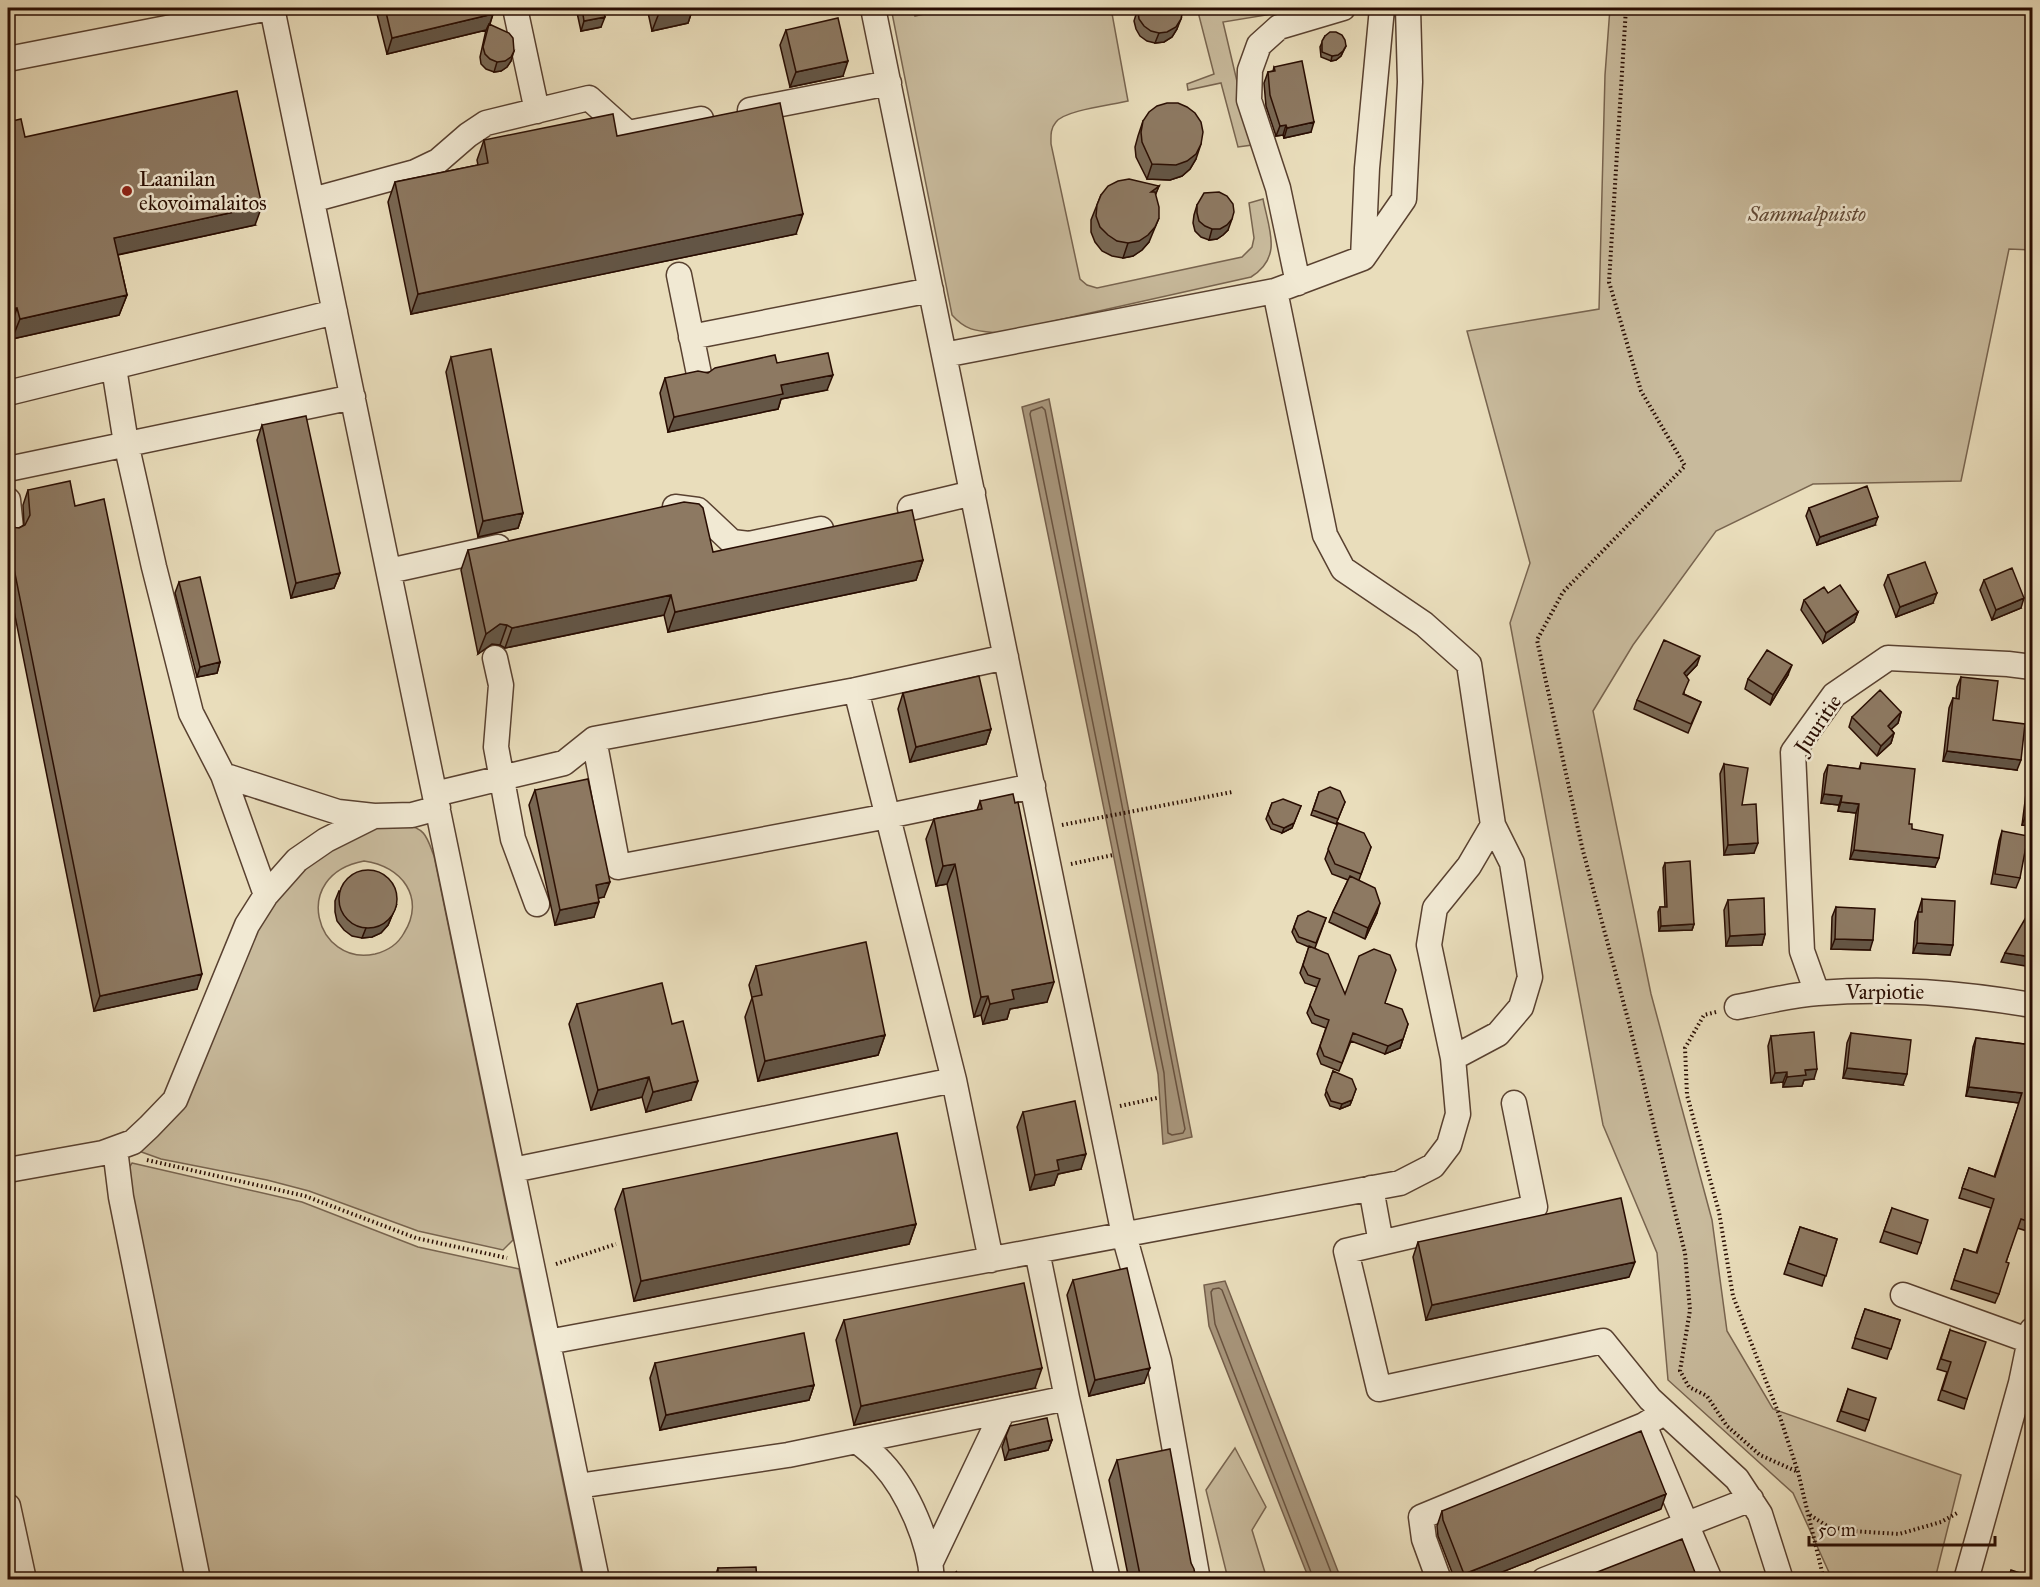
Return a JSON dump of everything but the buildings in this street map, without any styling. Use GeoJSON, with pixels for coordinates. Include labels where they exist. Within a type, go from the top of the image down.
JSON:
{"type":"FeatureCollection","features":[{"type":"Feature","properties":{"kind":"street"},"geometry":{"type":"LineString","coordinates":[[8,59],[270,8],[353,397],[597,1580]]}},
{"type":"Feature","properties":{"kind":"street"},"geometry":{"type":"LineString","coordinates":[[515,8],[537,111]]}},
{"type":"Feature","properties":{"kind":"street"},"geometry":{"type":"LineString","coordinates":[[873,8],[1124,1234],[1159,1361],[1198,1580]]}},
{"type":"Feature","properties":{"kind":"street"},"geometry":{"type":"LineString","coordinates":[[1298,283],[1278,188],[1249,100],[1250,70],[1259,45],[1279,27],[1343,8]]}},
{"type":"Feature","properties":{"kind":"street"},"geometry":{"type":"LineString","coordinates":[[1364,258],[1367,168],[1382,8]]}},
{"type":"Feature","properties":{"kind":"street"},"geometry":{"type":"LineString","coordinates":[[944,355],[1275,291],[1364,258],[1404,199],[1410,82],[1408,8]]}},
{"type":"Feature","properties":{"kind":"street"},"geometry":{"type":"LineString","coordinates":[[312,200],[415,172],[438,161],[486,123],[589,98],[628,133],[889,83]]}},
{"type":"Feature","properties":{"kind":"street"},"geometry":{"type":"LineString","coordinates":[[679,275],[699,374]]}},
{"type":"Feature","properties":{"kind":"street"},"geometry":{"type":"LineString","coordinates":[[692,338],[931,290]]}},
{"type":"Feature","properties":{"kind":"street"},"geometry":{"type":"LineString","coordinates":[[1275,291],[1325,535],[1343,569],[1424,624],[1469,664],[1493,825],[1512,863],[1530,977],[1521,1007],[1498,1034],[1453,1058]]}},
{"type":"Feature","properties":{"kind":"street"},"geometry":{"type":"LineString","coordinates":[[8,393],[335,312]]}},
{"type":"Feature","properties":{"kind":"street"},"geometry":{"type":"LineString","coordinates":[[114,368],[126,443],[154,567],[191,712],[223,775],[266,895]]}},
{"type":"Feature","properties":{"kind":"street"},"geometry":{"type":"LineString","coordinates":[[8,469],[353,397]]}},
{"type":"Feature","properties":{"kind":"street"},"geometry":{"type":"LineString","coordinates":[[909,507],[973,493]]}},
{"type":"Feature","properties":{"kind":"street"},"geometry":{"type":"LineString","coordinates":[[8,500],[11,529]]}},
{"type":"Feature","properties":{"kind":"street"},"geometry":{"type":"LineString","coordinates":[[653,512],[676,507],[698,510],[732,542],[750,544],[843,525]]}},
{"type":"Feature","properties":{"kind":"street"},"geometry":{"type":"LineString","coordinates":[[389,571],[515,543]]}},
{"type":"Feature","properties":{"kind":"street"},"geometry":{"type":"LineString","coordinates":[[223,775],[338,812],[374,816],[412,815],[436,801],[502,778],[564,763],[594,740],[856,690],[1006,657]]}},
{"type":"Feature","properties":{"kind":"street"},"geometry":{"type":"LineString","coordinates":[[495,658],[501,685],[496,747],[513,838],[537,904]]}},
{"type":"Feature","properties":{"kind":"street","name":"Juuritie"},"geometry":{"type":"LineString","coordinates":[[1817,993],[1802,951],[1793,752],[1834,695],[1888,658],[2032,667]]}},
{"type":"Feature","properties":{"kind":"street"},"geometry":{"type":"LineString","coordinates":[[856,690],[954,1080],[991,1260]]}},
{"type":"Feature","properties":{"kind":"street"},"geometry":{"type":"LineString","coordinates":[[594,740],[618,867],[1032,786]]}},
{"type":"Feature","properties":{"kind":"street"},"geometry":{"type":"LineString","coordinates":[[8,1170],[103,1153],[133,1142],[175,1100],[247,925],[266,895],[297,860],[326,840],[374,816]]}},
{"type":"Feature","properties":{"kind":"street"},"geometry":{"type":"LineString","coordinates":[[548,1342],[1400,1183],[1433,1166],[1449,1145],[1458,1114],[1453,1058],[1429,945],[1435,908],[1469,866],[1493,825]]}},
{"type":"Feature","properties":{"kind":"street","name":"Varpiotie"},"geometry":{"type":"LineString","coordinates":[[1737,1007],[1817,993],[1907,990],[1969,995],[2032,1005]]}},
{"type":"Feature","properties":{"kind":"street"},"geometry":{"type":"LineString","coordinates":[[513,1170],[954,1080]]}},
{"type":"Feature","properties":{"kind":"street"},"geometry":{"type":"LineString","coordinates":[[1515,1103],[1535,1208],[1346,1251],[1379,1389],[1603,1341],[1650,1399],[1686,1524],[1710,1580]]}},
{"type":"Feature","properties":{"kind":"street"},"geometry":{"type":"LineString","coordinates":[[115,1149],[121,1197],[198,1580]]}},
{"type":"Feature","properties":{"kind":"street"},"geometry":{"type":"LineString","coordinates":[[1371,1188],[1381,1243]]}},
{"type":"Feature","properties":{"kind":"street"},"geometry":{"type":"LineString","coordinates":[[1037,1251],[1108,1580]]}},
{"type":"Feature","properties":{"kind":"street"},"geometry":{"type":"LineString","coordinates":[[1903,1295],[2031,1336],[1966,1580]]}},
{"type":"Feature","properties":{"kind":"street"},"geometry":{"type":"LineString","coordinates":[[578,1486],[788,1455],[1067,1398]]}},
{"type":"Feature","properties":{"kind":"street"},"geometry":{"type":"LineString","coordinates":[[932,1571],[1003,1412]]}},
{"type":"Feature","properties":{"kind":"street"},"geometry":{"type":"LineString","coordinates":[[1654,1419],[1737,1479],[1760,1514],[1781,1580]]}},
{"type":"Feature","properties":{"kind":"street"},"geometry":{"type":"LineString","coordinates":[[1439,1580],[1424,1539],[1421,1517],[1654,1419]]}},
{"type":"Feature","properties":{"kind":"street"},"geometry":{"type":"LineString","coordinates":[[857,1441],[883,1464],[903,1492],[920,1530],[932,1571]]}},
{"type":"Feature","properties":{"kind":"street"},"geometry":{"type":"LineString","coordinates":[[1544,1580],[1751,1499]]}},
{"type":"Feature","properties":{"kind":"street"},"geometry":{"type":"LineString","coordinates":[[8,1506],[24,1580]]}},
{"type":"Feature","properties":{"kind":"path"},"geometry":{"type":"LineString","coordinates":[[1626,8],[1609,282],[1641,391],[1685,466],[1563,592],[1537,640],[1582,848],[1630,1027],[1685,1253],[1690,1310],[1680,1371],[1689,1387],[1707,1396],[1727,1426],[1760,1455],[1798,1472]]}},
{"type":"Feature","properties":{"kind":"path"},"geometry":{"type":"LineString","coordinates":[[1084,822],[1232,792]]}},
{"type":"Feature","properties":{"kind":"path"},"geometry":{"type":"LineString","coordinates":[[1049,868],[1113,855]]}},
{"type":"Feature","properties":{"kind":"path"},"geometry":{"type":"LineString","coordinates":[[1737,1007],[1704,1015],[1689,1040],[1685,1048],[1687,1095],[1719,1212],[1733,1296],[1780,1417],[1798,1472],[1824,1580]]}},
{"type":"Feature","properties":{"kind":"path"},"geometry":{"type":"LineString","coordinates":[[1099,1110],[1156,1098]]}},
{"type":"Feature","properties":{"kind":"path"},"geometry":{"type":"LineString","coordinates":[[115,1149],[156,1164],[305,1196],[416,1238],[532,1264],[557,1264],[616,1244]]}},
{"type":"Feature","properties":{"kind":"path"},"geometry":{"type":"LineString","coordinates":[[1808,1514],[1827,1526],[1852,1531],[1899,1534],[1941,1522],[1989,1496]]}},
{"type":"Feature","properties":{"kind":"green space"},"geometry":{"type":"Polygon","coordinates":[[[891,8],[913,8],[915,16],[950,8],[1111,8],[1128,101],[1069,114],[1056,122],[1051,133],[1051,144],[1080,279],[1087,285],[1097,288],[1242,257],[1252,247],[1254,238],[1249,203],[1263,199],[1271,242],[1267,261],[1251,277],[1000,333],[968,328],[957,321],[952,315],[891,8]]]}},
{"type":"Feature","properties":{"kind":"green space"},"geometry":{"type":"Polygon","coordinates":[[[1197,8],[1310,8],[1223,22],[1252,145],[1238,147],[1221,83],[1188,90],[1187,84],[1214,74],[1197,8]]]}},
{"type":"Feature","properties":{"kind":"green space","name":"Sammalpuisto"},"geometry":{"type":"Polygon","coordinates":[[[1610,8],[2032,8],[2032,250],[2009,249],[1961,481],[1813,484],[1716,531],[1633,645],[1593,711],[1651,994],[1712,1220],[1727,1331],[1773,1409],[1961,1475],[1935,1579],[1832,1579],[1793,1493],[1668,1380],[1657,1253],[1603,1125],[1510,623],[1530,563],[1467,331],[1599,309],[1605,75],[1610,8]]]}},
{"type":"Feature","properties":{"kind":"green space"},"geometry":{"type":"Polygon","coordinates":[[[412,826],[425,835],[434,856],[513,1240],[503,1250],[418,1231],[309,1191],[267,1180],[161,1159],[136,1150],[250,933],[302,867],[370,828],[412,826]],[[364,861],[341,870],[326,883],[319,900],[319,918],[326,934],[338,947],[355,954],[375,954],[388,949],[402,937],[410,920],[411,896],[406,886],[389,869],[364,861]]]}},
{"type":"Feature","properties":{"kind":"green space"},"geometry":{"type":"Polygon","coordinates":[[[132,1163],[302,1202],[418,1247],[519,1269],[583,1579],[206,1579],[127,1171],[132,1163]]]}},
{"type":"Feature","properties":{"kind":"green space"},"geometry":{"type":"Polygon","coordinates":[[[1235,1448],[1266,1507],[1252,1530],[1267,1579],[1228,1579],[1206,1490],[1235,1448]]]}},
{"type":"Feature","properties":{"kind":"water"},"geometry":{"type":"Polygon","coordinates":[[[1049,399],[1192,1137],[1163,1144],[1158,1074],[1022,407],[1049,399]]]}},
{"type":"Feature","properties":{"kind":"water"},"geometry":{"type":"Polygon","coordinates":[[[1225,1281],[1341,1579],[1309,1579],[1209,1326],[1204,1285],[1225,1281]]]}},
{"type":"Feature","properties":{"kind":"place","name":"Laanilan ekovoimalaitos"},"geometry":{"type":"Point","coordinates":[127,191]}}]}
